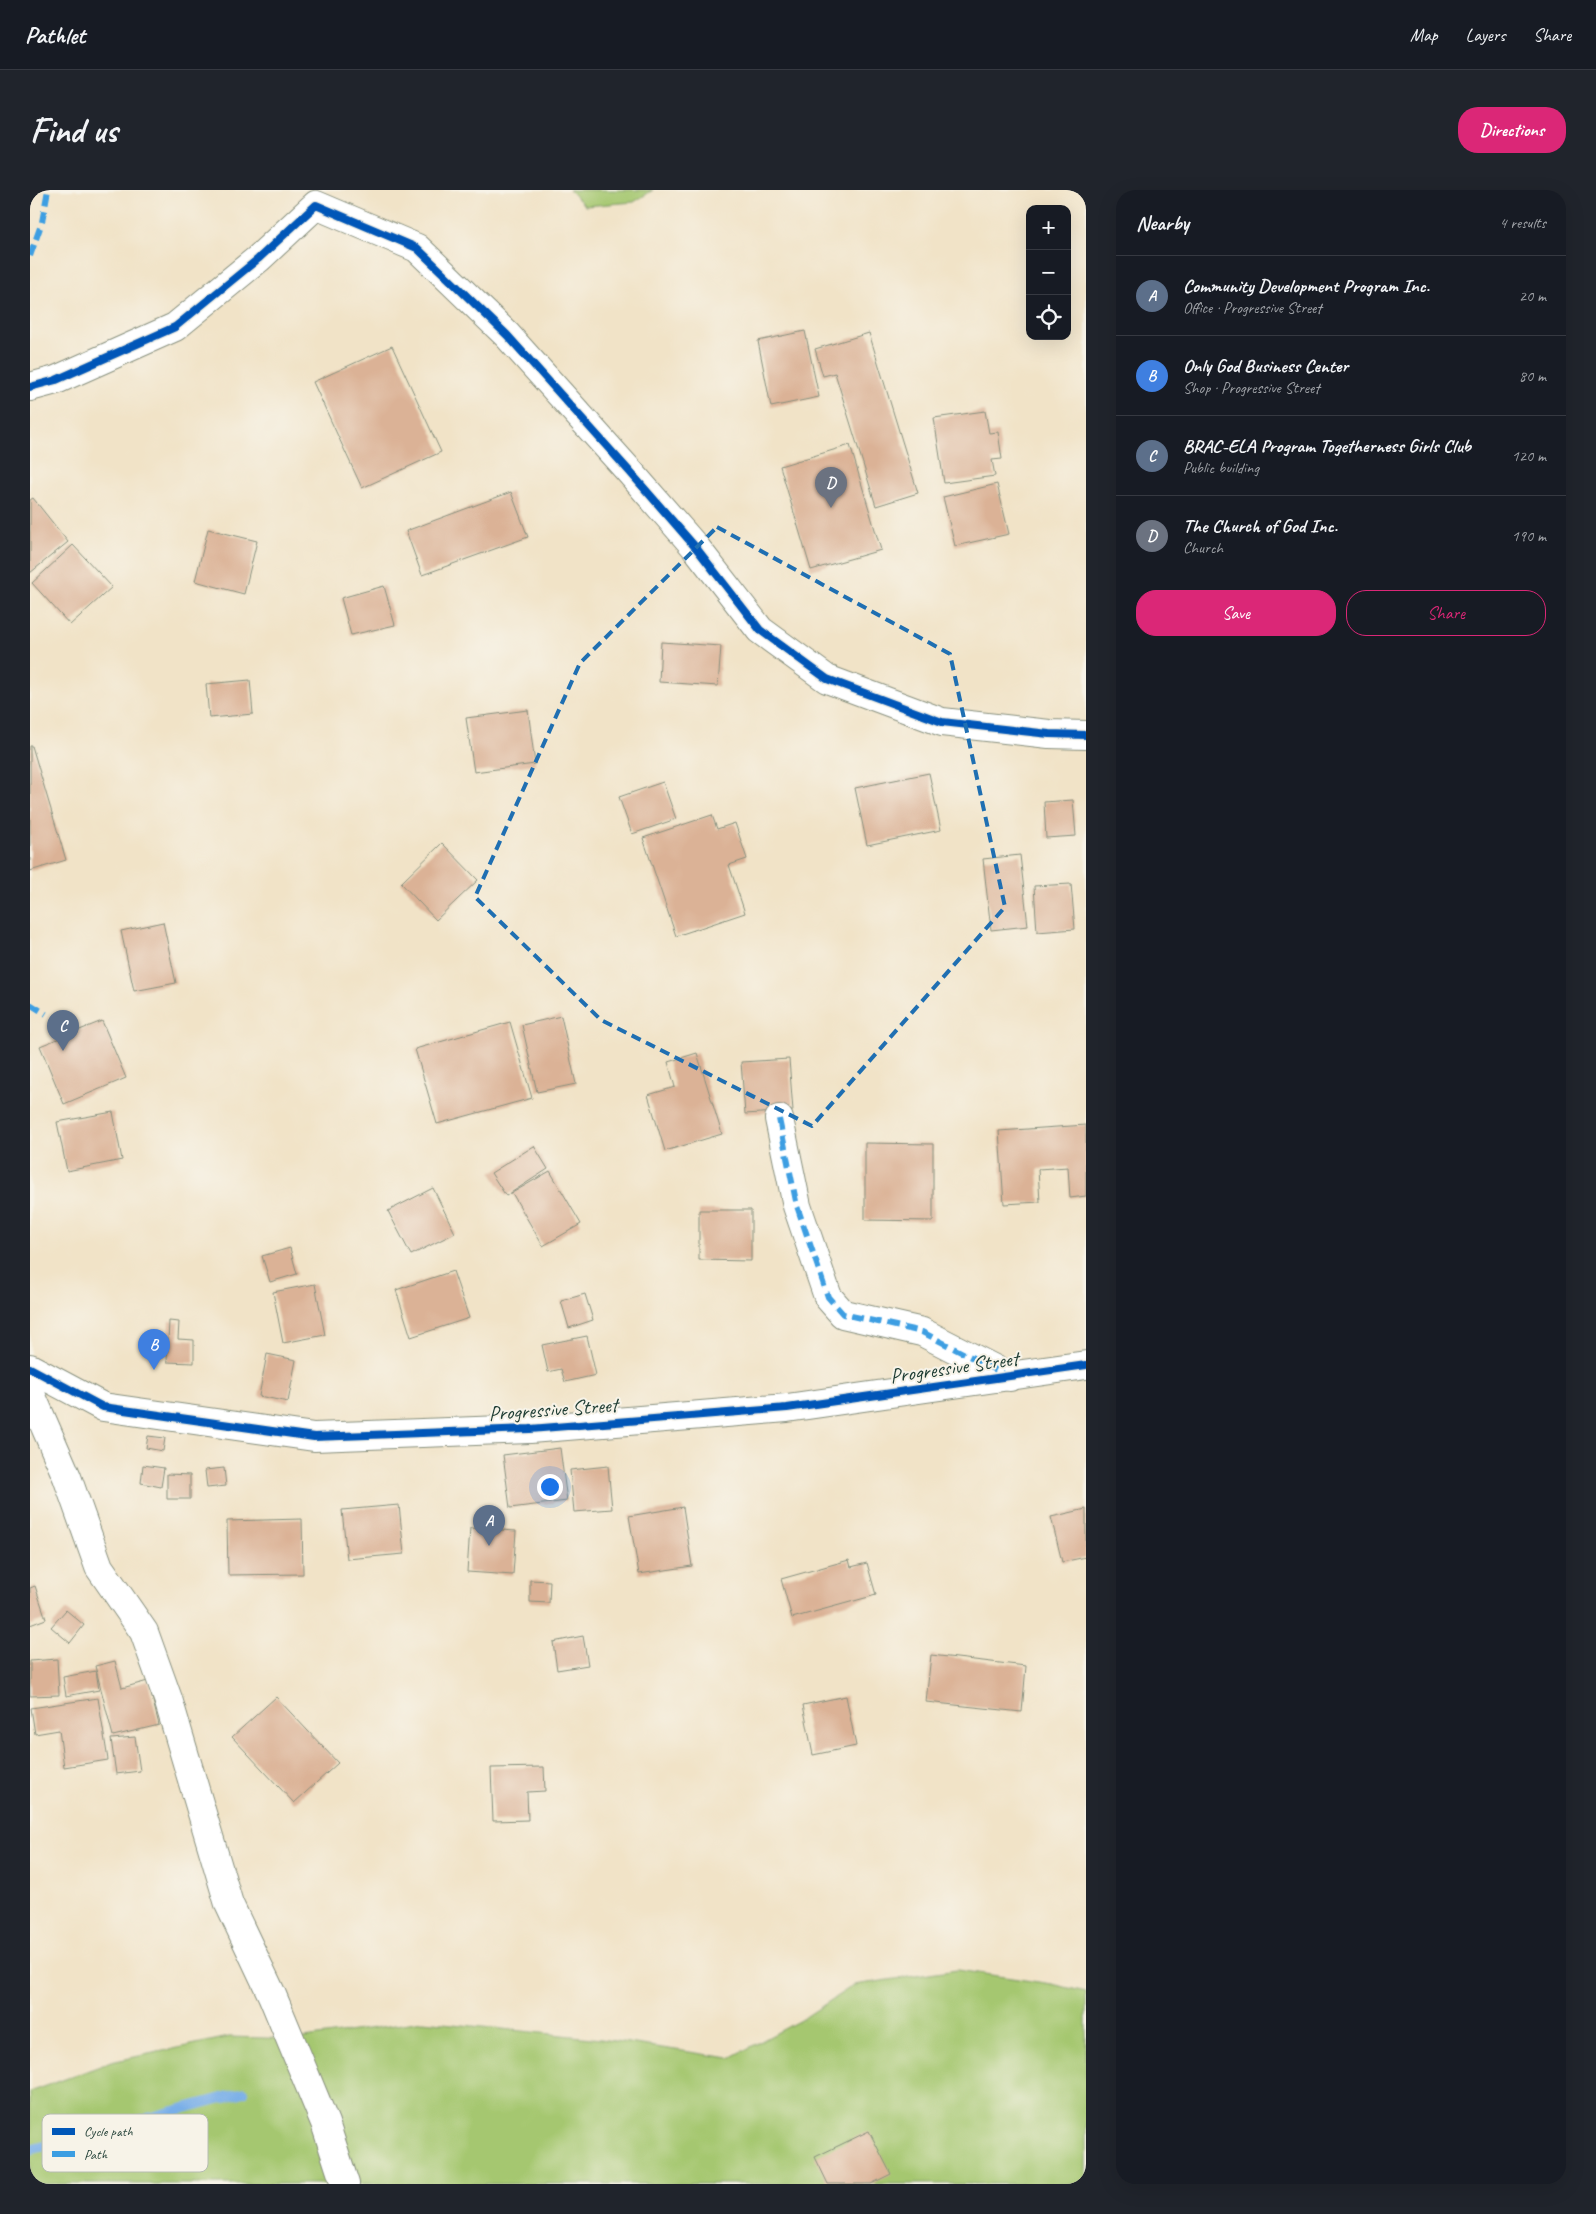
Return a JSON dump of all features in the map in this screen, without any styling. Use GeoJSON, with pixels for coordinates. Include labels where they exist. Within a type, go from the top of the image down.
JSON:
{"type":"FeatureCollection","features":[{"type":"Feature","properties":{"kind":"street"},"geometry":{"type":"LineString","coordinates":[[30,387],[56,380],[175,327],[258,258],[316,205],[417,248],[507,335],[697,549],[760,630],[827,679],[942,722],[1049,734],[1086,735]]}},
{"type":"Feature","properties":{"kind":"street"},"geometry":{"type":"LineString","coordinates":[[779,1119],[797,1206],[828,1297],[843,1314],[922,1332],[1010,1377]]}},
{"type":"Feature","properties":{"kind":"street","name":"Progressive Street"},"geometry":{"type":"LineString","coordinates":[[30,1368],[103,1407],[314,1437],[530,1429],[777,1409],[1086,1366]]}},
{"type":"Feature","properties":{"kind":"street"},"geometry":{"type":"LineString","coordinates":[[30,1392],[66,1477],[99,1567],[144,1632],[168,1699],[229,1904],[272,1995],[325,2123],[345,2184]]}},
{"type":"Feature","properties":{"kind":"highlighted area"},"geometry":{"type":"Polygon","coordinates":[[[717,527],[950,654],[1005,907],[812,1126],[601,1020],[475,897],[580,663],[717,527]]]}},
{"type":"Feature","properties":{"kind":"green space"},"geometry":{"type":"Polygon","coordinates":[[[569,190],[653,190],[634,202],[585,206],[569,190]]]}},
{"type":"Feature","properties":{"kind":"green space"},"geometry":{"type":"Polygon","coordinates":[[[957,1970],[1052,1984],[1086,1992],[1086,2184],[30,2184],[30,2092],[111,2062],[229,2037],[298,2039],[423,2021],[601,2039],[730,2058],[804,2018],[854,1985],[957,1970]]]}},
{"type":"Feature","properties":{"kind":"building"},"geometry":{"type":"Polygon","coordinates":[[[805,331],[819,397],[771,407],[758,341],[805,331]]]}},
{"type":"Feature","properties":{"kind":"building"},"geometry":{"type":"Polygon","coordinates":[[[869,333],[918,493],[876,506],[835,373],[823,376],[815,349],[869,333]]]}},
{"type":"Feature","properties":{"kind":"building"},"geometry":{"type":"Polygon","coordinates":[[[392,346],[441,452],[362,488],[313,382],[392,346]]]}},
{"type":"Feature","properties":{"kind":"building"},"geometry":{"type":"Polygon","coordinates":[[[985,411],[989,433],[998,432],[1002,459],[992,460],[995,476],[944,483],[934,418],[985,411]]]}},
{"type":"Feature","properties":{"kind":"building"},"geometry":{"type":"Polygon","coordinates":[[[850,445],[881,550],[811,570],[780,466],[850,445]]]}},
{"type":"Feature","properties":{"kind":"building"},"geometry":{"type":"Polygon","coordinates":[[[997,484],[1009,534],[955,546],[943,497],[997,484]]]}},
{"type":"Feature","properties":{"kind":"building"},"geometry":{"type":"Polygon","coordinates":[[[511,492],[528,537],[422,575],[406,531],[511,492]]]}},
{"type":"Feature","properties":{"kind":"building"},"geometry":{"type":"Polygon","coordinates":[[[33,498],[68,542],[30,573],[30,500],[33,498]]]}},
{"type":"Feature","properties":{"kind":"building"},"geometry":{"type":"Polygon","coordinates":[[[208,529],[257,541],[244,594],[195,581],[208,529]]]}},
{"type":"Feature","properties":{"kind":"building"},"geometry":{"type":"Polygon","coordinates":[[[73,545],[112,587],[70,625],[32,583],[73,545]]]}},
{"type":"Feature","properties":{"kind":"building"},"geometry":{"type":"Polygon","coordinates":[[[384,586],[395,625],[351,635],[341,598],[384,586]]]}},
{"type":"Feature","properties":{"kind":"building"},"geometry":{"type":"Polygon","coordinates":[[[661,642],[721,646],[718,686],[659,682],[661,642]]]}},
{"type":"Feature","properties":{"kind":"building"},"geometry":{"type":"Polygon","coordinates":[[[250,680],[253,714],[209,718],[206,684],[250,680]]]}},
{"type":"Feature","properties":{"kind":"building"},"geometry":{"type":"Polygon","coordinates":[[[528,710],[535,764],[474,772],[466,718],[528,710]]]}},
{"type":"Feature","properties":{"kind":"building"},"geometry":{"type":"Polygon","coordinates":[[[30,746],[32,746],[66,860],[30,871],[30,746]]]}},
{"type":"Feature","properties":{"kind":"building"},"geometry":{"type":"Polygon","coordinates":[[[929,773],[941,830],[867,845],[855,788],[929,773]]]}},
{"type":"Feature","properties":{"kind":"building"},"geometry":{"type":"Polygon","coordinates":[[[663,782],[676,819],[632,834],[619,797],[663,782]]]}},
{"type":"Feature","properties":{"kind":"building"},"geometry":{"type":"Polygon","coordinates":[[[1073,800],[1076,836],[1046,838],[1044,802],[1073,800]]]}},
{"type":"Feature","properties":{"kind":"building"},"geometry":{"type":"Polygon","coordinates":[[[712,815],[717,829],[735,823],[747,859],[729,865],[745,913],[676,936],[643,838],[712,815]]]}},
{"type":"Feature","properties":{"kind":"building"},"geometry":{"type":"Polygon","coordinates":[[[442,843],[478,880],[436,920],[401,883],[442,843]]]}},
{"type":"Feature","properties":{"kind":"building"},"geometry":{"type":"Polygon","coordinates":[[[1020,855],[1028,926],[991,930],[983,859],[1020,855]]]}},
{"type":"Feature","properties":{"kind":"building"},"geometry":{"type":"Polygon","coordinates":[[[1071,884],[1075,929],[1037,932],[1034,886],[1071,884]]]}},
{"type":"Feature","properties":{"kind":"building"},"geometry":{"type":"Polygon","coordinates":[[[163,922],[176,983],[134,991],[121,931],[163,922]]]}},
{"type":"Feature","properties":{"kind":"building"},"geometry":{"type":"Polygon","coordinates":[[[561,1016],[576,1084],[537,1092],[522,1025],[561,1016]]]}},
{"type":"Feature","properties":{"kind":"building"},"geometry":{"type":"Polygon","coordinates":[[[102,1021],[126,1078],[64,1104],[40,1046],[102,1021]]]}},
{"type":"Feature","properties":{"kind":"building"},"geometry":{"type":"Polygon","coordinates":[[[510,1022],[532,1098],[437,1124],[415,1049],[510,1022]]]}},
{"type":"Feature","properties":{"kind":"building"},"geometry":{"type":"Polygon","coordinates":[[[697,1053],[722,1134],[665,1151],[648,1095],[675,1087],[668,1062],[697,1053]]]}},
{"type":"Feature","properties":{"kind":"building"},"geometry":{"type":"Polygon","coordinates":[[[789,1059],[793,1111],[745,1114],[741,1062],[789,1059]]]}},
{"type":"Feature","properties":{"kind":"building"},"geometry":{"type":"Polygon","coordinates":[[[113,1112],[122,1160],[67,1171],[57,1122],[113,1112]]]}},
{"type":"Feature","properties":{"kind":"building"},"geometry":{"type":"Polygon","coordinates":[[[1086,1125],[1086,1196],[1070,1198],[1068,1167],[1038,1169],[1040,1202],[1004,1204],[999,1131],[1086,1125]]]}},
{"type":"Feature","properties":{"kind":"building"},"geometry":{"type":"Polygon","coordinates":[[[865,1143],[933,1144],[933,1221],[865,1220],[865,1143]]]}},
{"type":"Feature","properties":{"kind":"building"},"geometry":{"type":"Polygon","coordinates":[[[534,1146],[548,1169],[506,1196],[491,1173],[534,1146]]]}},
{"type":"Feature","properties":{"kind":"building"},"geometry":{"type":"Polygon","coordinates":[[[550,1171],[581,1224],[543,1246],[512,1193],[550,1171]]]}},
{"type":"Feature","properties":{"kind":"building"},"geometry":{"type":"Polygon","coordinates":[[[433,1188],[455,1233],[411,1255],[388,1211],[433,1188]]]}},
{"type":"Feature","properties":{"kind":"building"},"geometry":{"type":"Polygon","coordinates":[[[699,1210],[751,1210],[751,1261],[699,1260],[699,1210]]]}},
{"type":"Feature","properties":{"kind":"building"},"geometry":{"type":"Polygon","coordinates":[[[290,1248],[297,1274],[270,1282],[262,1256],[290,1248]]]}},
{"type":"Feature","properties":{"kind":"building"},"geometry":{"type":"Polygon","coordinates":[[[453,1271],[469,1318],[411,1337],[396,1290],[453,1271]]]}},
{"type":"Feature","properties":{"kind":"building"},"geometry":{"type":"Polygon","coordinates":[[[315,1284],[325,1335],[283,1343],[273,1292],[315,1284]]]}},
{"type":"Feature","properties":{"kind":"building"},"geometry":{"type":"Polygon","coordinates":[[[585,1294],[593,1320],[569,1328],[561,1301],[585,1294]]]}},
{"type":"Feature","properties":{"kind":"building"},"geometry":{"type":"Polygon","coordinates":[[[169,1321],[179,1322],[178,1339],[194,1340],[194,1363],[167,1362],[169,1321]]]}},
{"type":"Feature","properties":{"kind":"building"},"geometry":{"type":"Polygon","coordinates":[[[587,1336],[596,1375],[565,1382],[561,1369],[548,1372],[542,1345],[587,1336]]]}},
{"type":"Feature","properties":{"kind":"building"},"geometry":{"type":"Polygon","coordinates":[[[267,1354],[296,1360],[288,1402],[259,1396],[267,1354]]]}},
{"type":"Feature","properties":{"kind":"building"},"geometry":{"type":"Polygon","coordinates":[[[148,1436],[165,1438],[163,1451],[146,1448],[148,1436]]]}},
{"type":"Feature","properties":{"kind":"building"},"geometry":{"type":"Polygon","coordinates":[[[560,1448],[567,1501],[510,1508],[503,1455],[560,1448]]]}},
{"type":"Feature","properties":{"kind":"building"},"geometry":{"type":"Polygon","coordinates":[[[143,1465],[164,1468],[161,1487],[141,1483],[143,1465]]]}},
{"type":"Feature","properties":{"kind":"building"},"geometry":{"type":"Polygon","coordinates":[[[608,1466],[612,1509],[574,1512],[570,1470],[608,1466]]]}},
{"type":"Feature","properties":{"kind":"building"},"geometry":{"type":"Polygon","coordinates":[[[224,1468],[226,1486],[207,1488],[205,1470],[224,1468]]]}},
{"type":"Feature","properties":{"kind":"building"},"geometry":{"type":"Polygon","coordinates":[[[167,1474],[190,1475],[190,1499],[167,1499],[167,1474]]]}},
{"type":"Feature","properties":{"kind":"building"},"geometry":{"type":"Polygon","coordinates":[[[399,1505],[404,1554],[347,1559],[342,1510],[399,1505]]]}},
{"type":"Feature","properties":{"kind":"building"},"geometry":{"type":"Polygon","coordinates":[[[683,1507],[692,1566],[639,1574],[629,1516],[683,1507]]]}},
{"type":"Feature","properties":{"kind":"building"},"geometry":{"type":"Polygon","coordinates":[[[1086,1509],[1086,1557],[1062,1562],[1051,1517],[1086,1509]]]}},
{"type":"Feature","properties":{"kind":"building"},"geometry":{"type":"Polygon","coordinates":[[[302,1519],[303,1574],[228,1575],[227,1521],[302,1519]]]}},
{"type":"Feature","properties":{"kind":"building"},"geometry":{"type":"Polygon","coordinates":[[[470,1528],[516,1531],[513,1575],[467,1572],[470,1528]]]}},
{"type":"Feature","properties":{"kind":"building"},"geometry":{"type":"Polygon","coordinates":[[[849,1560],[851,1567],[867,1563],[876,1595],[792,1618],[781,1579],[849,1560]]]}},
{"type":"Feature","properties":{"kind":"building"},"geometry":{"type":"Polygon","coordinates":[[[530,1580],[550,1581],[549,1603],[530,1602],[530,1580]]]}},
{"type":"Feature","properties":{"kind":"building"},"geometry":{"type":"Polygon","coordinates":[[[35,1586],[46,1619],[30,1625],[30,1588],[35,1586]]]}},
{"type":"Feature","properties":{"kind":"building"},"geometry":{"type":"Polygon","coordinates":[[[66,1610],[84,1625],[70,1643],[51,1627],[66,1610]]]}},
{"type":"Feature","properties":{"kind":"building"},"geometry":{"type":"Polygon","coordinates":[[[583,1636],[588,1665],[557,1670],[553,1642],[583,1636]]]}},
{"type":"Feature","properties":{"kind":"building"},"geometry":{"type":"Polygon","coordinates":[[[931,1655],[1026,1666],[1022,1712],[926,1702],[931,1655]]]}},
{"type":"Feature","properties":{"kind":"building"},"geometry":{"type":"Polygon","coordinates":[[[57,1659],[59,1695],[30,1696],[30,1661],[57,1659]]]}},
{"type":"Feature","properties":{"kind":"building"},"geometry":{"type":"Polygon","coordinates":[[[115,1661],[122,1688],[148,1681],[159,1725],[113,1736],[95,1666],[115,1661]]]}},
{"type":"Feature","properties":{"kind":"building"},"geometry":{"type":"Polygon","coordinates":[[[96,1671],[99,1690],[66,1696],[63,1677],[96,1671]]]}},
{"type":"Feature","properties":{"kind":"building"},"geometry":{"type":"Polygon","coordinates":[[[846,1696],[856,1746],[813,1755],[803,1705],[846,1696]]]}},
{"type":"Feature","properties":{"kind":"building"},"geometry":{"type":"Polygon","coordinates":[[[276,1697],[338,1763],[294,1803],[232,1737],[276,1697]]]}},
{"type":"Feature","properties":{"kind":"building"},"geometry":{"type":"Polygon","coordinates":[[[98,1698],[108,1760],[64,1767],[59,1730],[35,1734],[31,1708],[98,1698]]]}},
{"type":"Feature","properties":{"kind":"building"},"geometry":{"type":"Polygon","coordinates":[[[135,1737],[140,1771],[116,1774],[111,1739],[135,1737]]]}},
{"type":"Feature","properties":{"kind":"building"},"geometry":{"type":"Polygon","coordinates":[[[544,1767],[545,1791],[527,1792],[528,1820],[493,1821],[491,1768],[544,1767]]]}},
{"type":"Feature","properties":{"kind":"building"},"geometry":{"type":"Polygon","coordinates":[[[869,2131],[891,2174],[871,2184],[828,2184],[815,2157],[869,2131]]]}},
{"type":"Feature","properties":{"kind":"waterway"},"geometry":{"type":"LineString","coordinates":[[163,2114],[244,2092]]}},
{"type":"Feature","properties":{"kind":"waterway"},"geometry":{"type":"LineString","coordinates":[[30,2150],[42,2147]]}},
{"type":"Feature","properties":{"kind":"marked path"},"geometry":{"type":"LineString","coordinates":[[30,256],[42,222],[48,190]]}},
{"type":"Feature","properties":{"kind":"marked path"},"geometry":{"type":"LineString","coordinates":[[30,1004],[46,1014]]}},
{"type":"Feature","properties":{"kind":"marked path"},"geometry":{"type":"LineString","coordinates":[[779,1119],[797,1206],[828,1297],[843,1314],[922,1332],[1008,1376]]}},
{"type":"Feature","properties":{"kind":"cycle path"},"geometry":{"type":"LineString","coordinates":[[30,387],[56,380],[175,327],[258,259],[316,205],[417,248],[507,335],[697,549],[760,630],[827,679],[942,722],[1049,734],[1086,735]]}},
{"type":"Feature","properties":{"kind":"cycle path"},"geometry":{"type":"LineString","coordinates":[[30,1368],[103,1407],[314,1437],[530,1429],[787,1408],[1086,1365]]}},
{"type":"Feature","properties":{"kind":"place","name":"The Church of God Inc."},"geometry":{"type":"Point","coordinates":[831,508]}},
{"type":"Feature","properties":{"kind":"place","name":"BRAC-ELA Program Togetherness Girls Club"},"geometry":{"type":"Point","coordinates":[63,1051]}},
{"type":"Feature","properties":{"kind":"place","name":"Only God Business Center"},"geometry":{"type":"Point","coordinates":[154,1370]}},
{"type":"Feature","properties":{"kind":"place","name":"Community Development Program Inc."},"geometry":{"type":"Point","coordinates":[489,1546]}}]}
